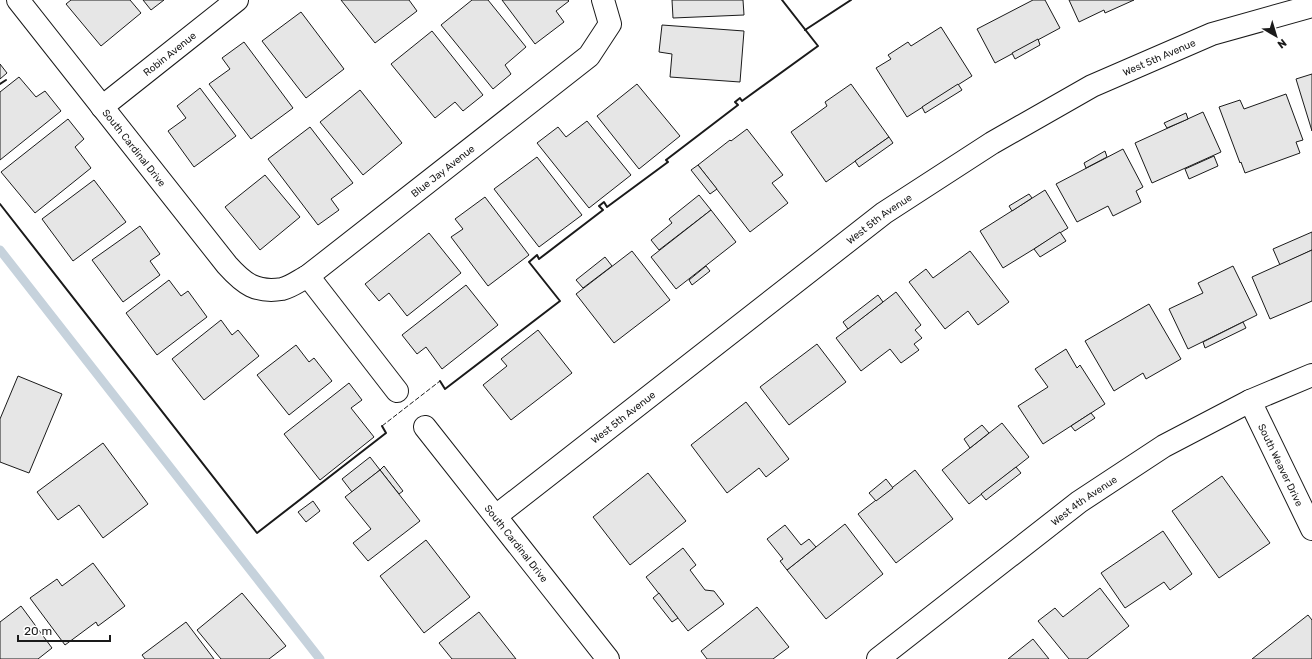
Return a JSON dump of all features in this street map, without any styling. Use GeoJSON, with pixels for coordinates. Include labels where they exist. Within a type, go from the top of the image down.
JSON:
{"type":"FeatureCollection","features":[{"type":"Feature","properties":{"kind":"street","name":"South Cardinal Drive"},"geometry":{"type":"LineString","coordinates":[[18,0],[227,265],[240,279],[258,289]]}},
{"type":"Feature","properties":{"kind":"street","name":"Robin Avenue"},"geometry":{"type":"LineString","coordinates":[[102,107],[237,0]]}},
{"type":"Feature","properties":{"kind":"street","name":"Blue Jay Avenue"},"geometry":{"type":"LineString","coordinates":[[258,289],[283,289],[308,276],[589,56],[610,24],[603,0]]}},
{"type":"Feature","properties":{"kind":"street","name":"West 5th Avenue"},"geometry":{"type":"LineString","coordinates":[[496,516],[884,213],[992,143],[1092,86],[1212,34],[1312,6]]}},
{"type":"Feature","properties":{"kind":"street"},"geometry":{"type":"LineString","coordinates":[[308,276],[397,391]]}},
{"type":"Feature","properties":{"kind":"street","name":"West 4th Avenue"},"geometry":{"type":"LineString","coordinates":[[878,659],[1079,502],[1164,446],[1250,401],[1312,375]]}},
{"type":"Feature","properties":{"kind":"street","name":"South Weaver Drive"},"geometry":{"type":"LineString","coordinates":[[1250,401],[1312,529]]}},
{"type":"Feature","properties":{"kind":"street","name":"South Cardinal Drive"},"geometry":{"type":"LineString","coordinates":[[425,427],[608,659]]}},
{"type":"Feature","properties":{"kind":"building"},"geometry":{"type":"Polygon","coordinates":[[[71,0],[130,0],[141,13],[101,46],[66,4],[71,0]]]}},
{"type":"Feature","properties":{"kind":"building"},"geometry":{"type":"Polygon","coordinates":[[[143,0],[164,0],[151,10],[143,0]]]}},
{"type":"Feature","properties":{"kind":"building"},"geometry":{"type":"Polygon","coordinates":[[[341,0],[409,0],[417,11],[375,43],[341,0]]]}},
{"type":"Feature","properties":{"kind":"building"},"geometry":{"type":"Polygon","coordinates":[[[472,0],[488,0],[526,47],[505,65],[511,74],[493,89],[441,25],[472,0]]]}},
{"type":"Feature","properties":{"kind":"building"},"geometry":{"type":"Polygon","coordinates":[[[502,0],[569,1],[556,11],[564,22],[535,44],[502,0]]]}},
{"type":"Feature","properties":{"kind":"building"},"geometry":{"type":"Polygon","coordinates":[[[672,0],[743,0],[744,15],[673,18],[672,0]]]}},
{"type":"Feature","properties":{"kind":"building"},"geometry":{"type":"Polygon","coordinates":[[[1033,0],[1045,0],[1060,28],[995,63],[977,29],[1033,0]]]}},
{"type":"Feature","properties":{"kind":"building"},"geometry":{"type":"Polygon","coordinates":[[[1069,0],[1134,0],[1105,13],[1104,10],[1079,22],[1069,0]]]}},
{"type":"Feature","properties":{"kind":"building"},"geometry":{"type":"Polygon","coordinates":[[[301,12],[344,69],[306,98],[262,41],[301,12]]]}},
{"type":"Feature","properties":{"kind":"building"},"geometry":{"type":"Polygon","coordinates":[[[662,25],[744,31],[740,82],[670,77],[672,54],[659,52],[662,25]]]}},
{"type":"Feature","properties":{"kind":"building"},"geometry":{"type":"Polygon","coordinates":[[[941,27],[972,76],[907,117],[876,68],[891,59],[888,55],[908,42],[911,46],[941,27]]]}},
{"type":"Feature","properties":{"kind":"building"},"geometry":{"type":"Polygon","coordinates":[[[432,31],[483,95],[463,111],[455,102],[435,118],[391,64],[432,31]]]}},
{"type":"Feature","properties":{"kind":"building"},"geometry":{"type":"Polygon","coordinates":[[[1038,39],[1040,45],[1015,59],[1012,53],[1038,39]]]}},
{"type":"Feature","properties":{"kind":"building"},"geometry":{"type":"Polygon","coordinates":[[[244,42],[293,108],[251,139],[209,84],[230,69],[222,58],[244,42]]]}},
{"type":"Feature","properties":{"kind":"building"},"geometry":{"type":"Polygon","coordinates":[[[0,64],[7,73],[0,79],[0,64]]]}},
{"type":"Feature","properties":{"kind":"building"},"geometry":{"type":"Polygon","coordinates":[[[1312,74],[1312,131],[1296,79],[1312,74]]]}},
{"type":"Feature","properties":{"kind":"building"},"geometry":{"type":"Polygon","coordinates":[[[19,77],[36,97],[45,91],[61,111],[0,160],[0,92],[19,77]]]}},
{"type":"Feature","properties":{"kind":"building"},"geometry":{"type":"Polygon","coordinates":[[[637,84],[680,136],[639,169],[597,116],[637,84]]]}},
{"type":"Feature","properties":{"kind":"building"},"geometry":{"type":"Polygon","coordinates":[[[851,84],[889,137],[826,182],[791,132],[827,106],[825,102],[851,84]]]}},
{"type":"Feature","properties":{"kind":"building"},"geometry":{"type":"Polygon","coordinates":[[[958,84],[962,90],[925,113],[922,107],[958,84]]]}},
{"type":"Feature","properties":{"kind":"building"},"geometry":{"type":"Polygon","coordinates":[[[200,88],[236,136],[194,167],[168,131],[186,118],[177,106],[200,88]]]}},
{"type":"Feature","properties":{"kind":"building"},"geometry":{"type":"Polygon","coordinates":[[[360,90],[402,143],[363,175],[320,122],[360,90]]]}},
{"type":"Feature","properties":{"kind":"building"},"geometry":{"type":"Polygon","coordinates":[[[1286,94],[1303,140],[1296,142],[1300,153],[1245,173],[1219,107],[1240,100],[1244,109],[1286,94]]]}},
{"type":"Feature","properties":{"kind":"building"},"geometry":{"type":"Polygon","coordinates":[[[1203,112],[1221,152],[1152,183],[1135,143],[1203,112]]]}},
{"type":"Feature","properties":{"kind":"building"},"geometry":{"type":"Polygon","coordinates":[[[1186,113],[1188,119],[1167,128],[1164,123],[1186,113]]]}},
{"type":"Feature","properties":{"kind":"building"},"geometry":{"type":"Polygon","coordinates":[[[68,119],[84,139],[75,147],[91,168],[35,213],[1,172],[68,119]]]}},
{"type":"Feature","properties":{"kind":"building"},"geometry":{"type":"Polygon","coordinates":[[[587,121],[631,175],[589,208],[537,143],[558,127],[566,137],[587,121]]]}},
{"type":"Feature","properties":{"kind":"building"},"geometry":{"type":"Polygon","coordinates":[[[310,127],[353,183],[331,199],[339,210],[318,225],[268,159],[310,127]]]}},
{"type":"Feature","properties":{"kind":"building"},"geometry":{"type":"Polygon","coordinates":[[[747,129],[783,175],[772,183],[788,203],[750,232],[698,165],[730,140],[731,141],[747,129]]]}},
{"type":"Feature","properties":{"kind":"building"},"geometry":{"type":"Polygon","coordinates":[[[889,137],[893,143],[859,167],[855,161],[889,137]]]}},
{"type":"Feature","properties":{"kind":"building"},"geometry":{"type":"Polygon","coordinates":[[[1123,149],[1143,187],[1136,191],[1141,202],[1113,216],[1108,206],[1077,222],[1056,184],[1123,149]]]}},
{"type":"Feature","properties":{"kind":"building"},"geometry":{"type":"Polygon","coordinates":[[[1105,151],[1107,157],[1086,168],[1084,163],[1105,151]]]}},
{"type":"Feature","properties":{"kind":"building"},"geometry":{"type":"Polygon","coordinates":[[[1214,156],[1218,166],[1189,179],[1185,169],[1214,156]]]}},
{"type":"Feature","properties":{"kind":"building"},"geometry":{"type":"Polygon","coordinates":[[[537,157],[582,215],[539,247],[494,189],[537,157]]]}},
{"type":"Feature","properties":{"kind":"building"},"geometry":{"type":"Polygon","coordinates":[[[698,165],[717,189],[710,194],[691,170],[698,165]]]}},
{"type":"Feature","properties":{"kind":"building"},"geometry":{"type":"Polygon","coordinates":[[[265,175],[300,217],[260,250],[225,207],[265,175]]]}},
{"type":"Feature","properties":{"kind":"building"},"geometry":{"type":"Polygon","coordinates":[[[94,180],[126,222],[73,261],[42,219],[94,180]]]}},
{"type":"Feature","properties":{"kind":"building"},"geometry":{"type":"Polygon","coordinates":[[[1045,190],[1068,228],[1003,268],[980,231],[1045,190]]]}},
{"type":"Feature","properties":{"kind":"building"},"geometry":{"type":"Polygon","coordinates":[[[1029,194],[1032,198],[1012,211],[1009,206],[1029,194]]]}},
{"type":"Feature","properties":{"kind":"building"},"geometry":{"type":"Polygon","coordinates":[[[699,195],[711,210],[659,250],[651,240],[672,223],[669,219],[699,195]]]}},
{"type":"Feature","properties":{"kind":"building"},"geometry":{"type":"Polygon","coordinates":[[[485,197],[529,255],[488,286],[451,237],[463,229],[455,219],[485,197]]]}},
{"type":"Feature","properties":{"kind":"building"},"geometry":{"type":"Polygon","coordinates":[[[711,210],[736,242],[676,289],[651,257],[711,210]]]}},
{"type":"Feature","properties":{"kind":"building"},"geometry":{"type":"Polygon","coordinates":[[[140,226],[160,254],[150,261],[160,275],[123,302],[92,260],[140,226]]]}},
{"type":"Feature","properties":{"kind":"building"},"geometry":{"type":"Polygon","coordinates":[[[1060,232],[1066,241],[1040,257],[1034,249],[1060,232]]]}},
{"type":"Feature","properties":{"kind":"building"},"geometry":{"type":"Polygon","coordinates":[[[1312,232],[1312,250],[1280,265],[1273,249],[1312,232]]]}},
{"type":"Feature","properties":{"kind":"building"},"geometry":{"type":"Polygon","coordinates":[[[429,233],[461,273],[407,316],[389,293],[379,301],[365,284],[429,233]]]}},
{"type":"Feature","properties":{"kind":"building"},"geometry":{"type":"Polygon","coordinates":[[[1312,250],[1312,301],[1270,319],[1252,277],[1312,250]]]}},
{"type":"Feature","properties":{"kind":"building"},"geometry":{"type":"Polygon","coordinates":[[[632,251],[670,300],[614,343],[576,294],[632,251]]]}},
{"type":"Feature","properties":{"kind":"building"},"geometry":{"type":"Polygon","coordinates":[[[970,251],[1009,302],[978,325],[968,311],[945,329],[909,282],[926,269],[933,278],[970,251]]]}},
{"type":"Feature","properties":{"kind":"building"},"geometry":{"type":"Polygon","coordinates":[[[605,257],[612,266],[583,288],[576,280],[605,257]]]}},
{"type":"Feature","properties":{"kind":"building"},"geometry":{"type":"Polygon","coordinates":[[[706,266],[710,271],[692,285],[689,280],[706,266]]]}},
{"type":"Feature","properties":{"kind":"building"},"geometry":{"type":"Polygon","coordinates":[[[1233,266],[1257,315],[1188,349],[1169,309],[1203,293],[1198,283],[1233,266]]]}},
{"type":"Feature","properties":{"kind":"building"},"geometry":{"type":"Polygon","coordinates":[[[169,280],[181,296],[188,291],[207,317],[157,355],[126,313],[169,280]]]}},
{"type":"Feature","properties":{"kind":"building"},"geometry":{"type":"Polygon","coordinates":[[[466,285],[498,325],[442,369],[426,347],[417,354],[402,335],[466,285]]]}},
{"type":"Feature","properties":{"kind":"building"},"geometry":{"type":"Polygon","coordinates":[[[896,292],[921,325],[915,330],[922,338],[914,344],[919,350],[901,363],[890,349],[861,371],[836,338],[896,292]]]}},
{"type":"Feature","properties":{"kind":"building"},"geometry":{"type":"Polygon","coordinates":[[[878,295],[883,302],[848,329],[843,322],[878,295]]]}},
{"type":"Feature","properties":{"kind":"building"},"geometry":{"type":"Polygon","coordinates":[[[1149,304],[1181,359],[1146,379],[1143,373],[1114,391],[1085,341],[1149,304]]]}},
{"type":"Feature","properties":{"kind":"building"},"geometry":{"type":"Polygon","coordinates":[[[221,320],[232,335],[238,330],[259,356],[204,400],[172,359],[221,320]]]}},
{"type":"Feature","properties":{"kind":"building"},"geometry":{"type":"Polygon","coordinates":[[[1243,322],[1246,328],[1205,348],[1203,342],[1243,322]]]}},
{"type":"Feature","properties":{"kind":"building"},"geometry":{"type":"Polygon","coordinates":[[[538,330],[572,373],[511,420],[483,385],[507,366],[501,359],[538,330]]]}},
{"type":"Feature","properties":{"kind":"building"},"geometry":{"type":"Polygon","coordinates":[[[817,344],[846,382],[789,425],[760,387],[817,344]]]}},
{"type":"Feature","properties":{"kind":"building"},"geometry":{"type":"Polygon","coordinates":[[[296,345],[309,362],[314,358],[332,381],[289,415],[257,375],[296,345]]]}},
{"type":"Feature","properties":{"kind":"building"},"geometry":{"type":"Polygon","coordinates":[[[1066,349],[1077,368],[1080,365],[1105,404],[1043,444],[1018,406],[1048,387],[1035,369],[1066,349]]]}},
{"type":"Feature","properties":{"kind":"building"},"geometry":{"type":"Polygon","coordinates":[[[18,376],[62,394],[29,473],[0,462],[0,419],[18,376]]]}},
{"type":"Feature","properties":{"kind":"building"},"geometry":{"type":"Polygon","coordinates":[[[349,383],[362,400],[351,408],[374,437],[320,480],[284,434],[349,383]]]}},
{"type":"Feature","properties":{"kind":"building"},"geometry":{"type":"Polygon","coordinates":[[[746,402],[789,459],[766,477],[759,468],[727,493],[691,445],[746,402]]]}},
{"type":"Feature","properties":{"kind":"building"},"geometry":{"type":"Polygon","coordinates":[[[1091,413],[1095,418],[1075,431],[1071,426],[1091,413]]]}},
{"type":"Feature","properties":{"kind":"building"},"geometry":{"type":"Polygon","coordinates":[[[1002,423],[1029,457],[969,504],[942,470],[1002,423]]]}},
{"type":"Feature","properties":{"kind":"building"},"geometry":{"type":"Polygon","coordinates":[[[982,425],[989,433],[970,448],[964,439],[982,425]]]}},
{"type":"Feature","properties":{"kind":"building"},"geometry":{"type":"Polygon","coordinates":[[[103,443],[148,504],[103,538],[79,505],[58,520],[37,492],[103,443]]]}},
{"type":"Feature","properties":{"kind":"building"},"geometry":{"type":"Polygon","coordinates":[[[370,457],[380,470],[352,492],[342,479],[370,457]]]}},
{"type":"Feature","properties":{"kind":"building"},"geometry":{"type":"Polygon","coordinates":[[[384,466],[403,491],[399,494],[380,470],[384,466]]]}},
{"type":"Feature","properties":{"kind":"building"},"geometry":{"type":"Polygon","coordinates":[[[1016,467],[1021,473],[986,500],[981,494],[1016,467]]]}},
{"type":"Feature","properties":{"kind":"building"},"geometry":{"type":"Polygon","coordinates":[[[380,470],[420,521],[368,561],[353,543],[371,529],[345,497],[380,470]]]}},
{"type":"Feature","properties":{"kind":"building"},"geometry":{"type":"Polygon","coordinates":[[[915,470],[953,519],[896,563],[858,514],[915,470]]]}},
{"type":"Feature","properties":{"kind":"building"},"geometry":{"type":"Polygon","coordinates":[[[648,473],[686,521],[630,565],[593,517],[648,473]]]}},
{"type":"Feature","properties":{"kind":"building"},"geometry":{"type":"Polygon","coordinates":[[[1222,476],[1270,543],[1219,578],[1172,511],[1222,476]]]}},
{"type":"Feature","properties":{"kind":"building"},"geometry":{"type":"Polygon","coordinates":[[[886,479],[893,488],[876,501],[869,493],[886,479]]]}},
{"type":"Feature","properties":{"kind":"building"},"geometry":{"type":"Polygon","coordinates":[[[313,501],[320,511],[306,522],[298,512],[313,501]]]}},
{"type":"Feature","properties":{"kind":"building"},"geometry":{"type":"Polygon","coordinates":[[[845,524],[883,574],[826,619],[787,570],[845,524]]]}},
{"type":"Feature","properties":{"kind":"building"},"geometry":{"type":"Polygon","coordinates":[[[785,525],[801,545],[809,539],[816,547],[787,570],[780,561],[783,559],[767,539],[785,525]]]}},
{"type":"Feature","properties":{"kind":"building"},"geometry":{"type":"Polygon","coordinates":[[[1163,531],[1192,574],[1170,590],[1164,582],[1125,608],[1101,573],[1163,531]]]}},
{"type":"Feature","properties":{"kind":"building"},"geometry":{"type":"Polygon","coordinates":[[[426,540],[470,597],[424,633],[380,576],[426,540]]]}},
{"type":"Feature","properties":{"kind":"building"},"geometry":{"type":"Polygon","coordinates":[[[683,548],[696,565],[690,570],[705,590],[714,591],[724,604],[688,631],[646,577],[683,548]]]}},
{"type":"Feature","properties":{"kind":"building"},"geometry":{"type":"Polygon","coordinates":[[[93,563],[125,606],[98,626],[96,622],[65,645],[30,598],[57,579],[62,586],[93,563]]]}},
{"type":"Feature","properties":{"kind":"building"},"geometry":{"type":"Polygon","coordinates":[[[1100,588],[1129,626],[1087,659],[1069,659],[1038,621],[1055,608],[1063,617],[1100,588]]]}},
{"type":"Feature","properties":{"kind":"building"},"geometry":{"type":"Polygon","coordinates":[[[242,593],[286,646],[269,659],[221,659],[197,630],[242,593]]]}},
{"type":"Feature","properties":{"kind":"building"},"geometry":{"type":"Polygon","coordinates":[[[659,593],[678,618],[672,622],[653,598],[659,593]]]}},
{"type":"Feature","properties":{"kind":"building"},"geometry":{"type":"Polygon","coordinates":[[[21,606],[52,648],[38,659],[0,659],[0,622],[21,606]]]}},
{"type":"Feature","properties":{"kind":"building"},"geometry":{"type":"Polygon","coordinates":[[[757,607],[789,647],[773,659],[707,659],[701,651],[757,607]]]}},
{"type":"Feature","properties":{"kind":"building"},"geometry":{"type":"Polygon","coordinates":[[[479,612],[516,659],[452,659],[439,643],[479,612]]]}},
{"type":"Feature","properties":{"kind":"building"},"geometry":{"type":"Polygon","coordinates":[[[1308,615],[1312,620],[1312,659],[1252,659],[1308,615]]]}},
{"type":"Feature","properties":{"kind":"building"},"geometry":{"type":"Polygon","coordinates":[[[186,622],[214,659],[145,659],[142,655],[186,622]]]}},
{"type":"Feature","properties":{"kind":"building"},"geometry":{"type":"Polygon","coordinates":[[[1033,639],[1049,659],[1008,659],[1033,639]]]}},
{"type":"Feature","properties":{"kind":"waterway"},"geometry":{"type":"LineString","coordinates":[[0,250],[320,659]]}},
{"type":"Feature","properties":{"kind":"fence"},"geometry":{"type":"LineString","coordinates":[[382,426],[440,381]]}},
{"type":"Feature","properties":{"kind":"wall"},"geometry":{"type":"LineString","coordinates":[[440,381],[445,389],[560,301],[529,262],[537,255],[539,259],[603,210],[599,206],[604,202],[607,207],[668,162],[666,160],[738,105],[735,102],[740,98],[742,101],[818,46],[782,0]]}},
{"type":"Feature","properties":{"kind":"wall"},"geometry":{"type":"LineString","coordinates":[[805,30],[851,0]]}},
{"type":"Feature","properties":{"kind":"wall"},"geometry":{"type":"LineString","coordinates":[[0,84],[6,80]]}},
{"type":"Feature","properties":{"kind":"wall"},"geometry":{"type":"LineString","coordinates":[[0,204],[257,533],[386,433],[382,426]]}}]}
